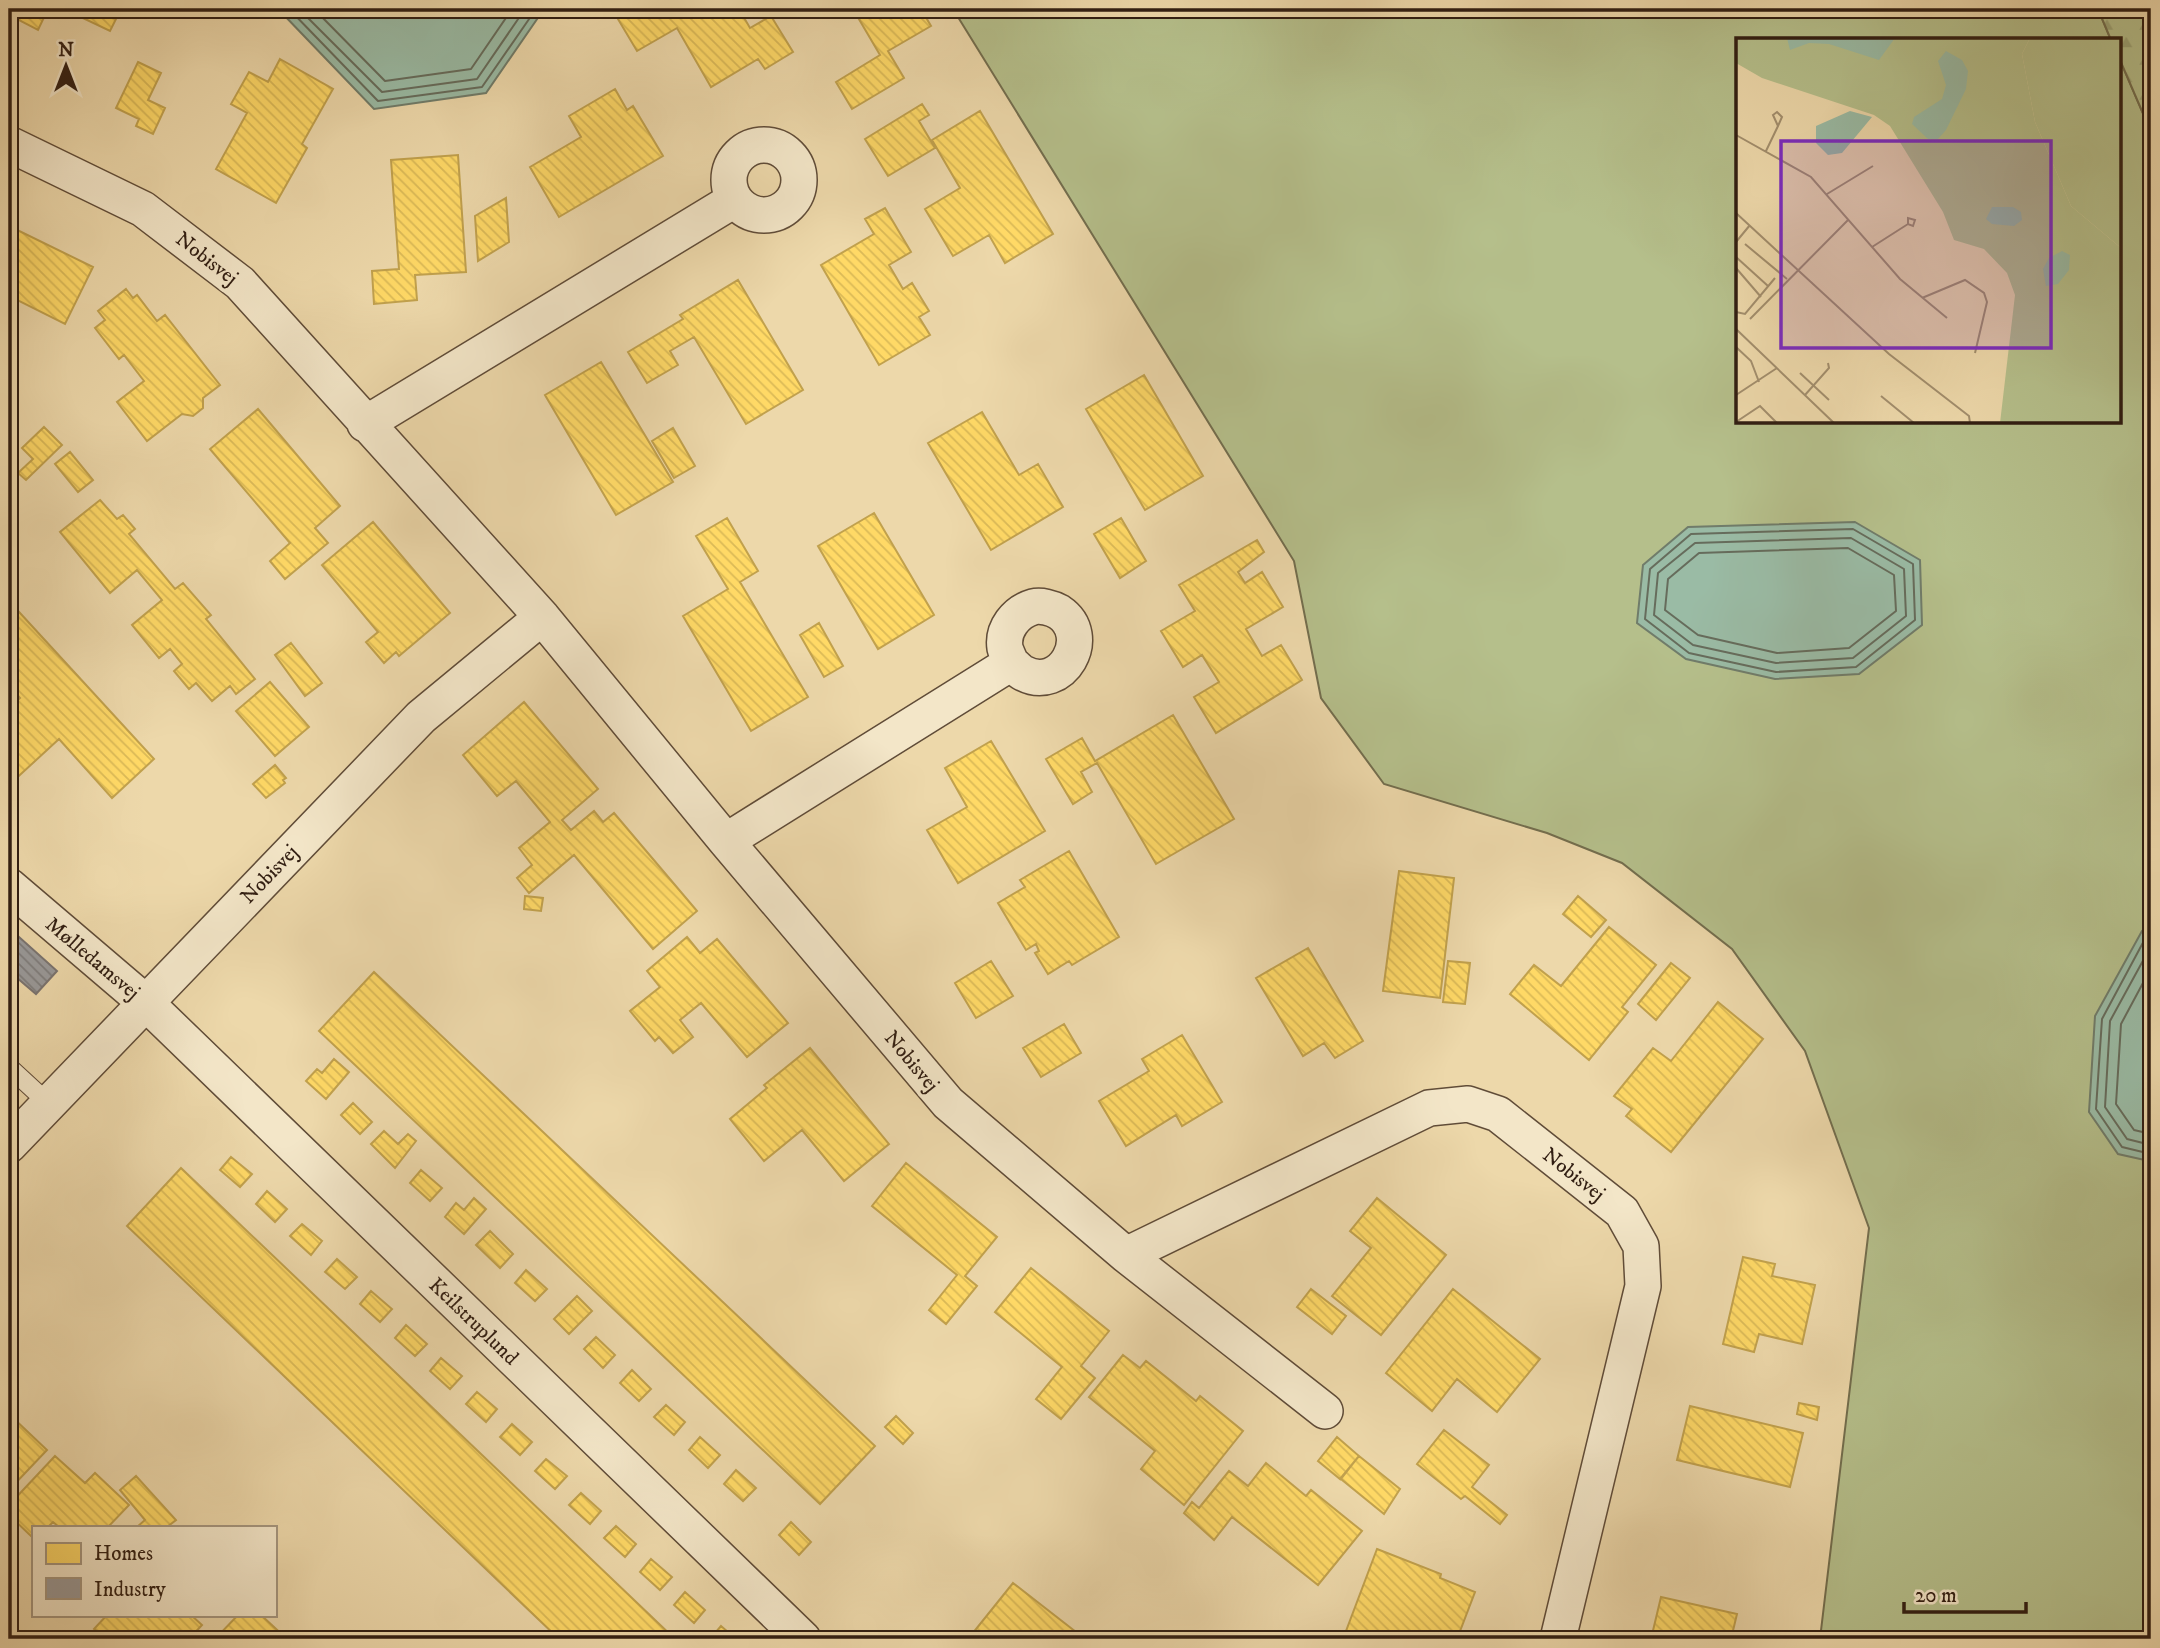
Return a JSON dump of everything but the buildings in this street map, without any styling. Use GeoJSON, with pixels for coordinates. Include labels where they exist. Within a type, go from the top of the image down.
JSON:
{"type":"FeatureCollection","features":[{"type":"Feature","properties":{"kind":"street","name":"Nobisvej"},"geometry":{"type":"LineString","coordinates":[[9,144],[143,209],[240,283],[542,617],[726,841],[948,1103],[1126,1255],[1325,1411]]}},
{"type":"Feature","properties":{"kind":"street"},"geometry":{"type":"LineString","coordinates":[[365,424],[734,200]]}},
{"type":"Feature","properties":{"kind":"street","name":"Nobisvej"},"geometry":{"type":"LineString","coordinates":[[9,1145],[421,717],[542,617]]}},
{"type":"Feature","properties":{"kind":"street"},"geometry":{"type":"LineString","coordinates":[[726,841],[1011,663]]}},
{"type":"Feature","properties":{"kind":"street","name":"Mølledamsvej"},"geometry":{"type":"LineString","coordinates":[[9,887],[145,1002]]}},
{"type":"Feature","properties":{"kind":"street","name":"Keilstruplund"},"geometry":{"type":"LineString","coordinates":[[145,1002],[803,1639]]}},
{"type":"Feature","properties":{"kind":"street","name":"Nobisvej"},"geometry":{"type":"LineString","coordinates":[[1126,1255],[1429,1108],[1468,1104],[1498,1114],[1622,1212],[1641,1246],[1643,1286],[1558,1639]]}},
{"type":"Feature","properties":{"kind":"lane"},"geometry":{"type":"LineString","coordinates":[[9,1067],[48,1103]]}},
{"type":"Feature","properties":{"kind":"green space"},"geometry":{"type":"Polygon","coordinates":[[[953,9],[2098,9],[2110,38],[1736,38],[1736,424],[2122,424],[2122,65],[2151,132],[2151,1639],[1820,1639],[1869,1228],[1805,1051],[1732,949],[1622,863],[1547,833],[1384,784],[1321,698],[1294,561],[953,9]]]}},
{"type":"Feature","properties":{"kind":"green space"},"geometry":{"type":"Polygon","coordinates":[[[2098,9],[2151,9],[2151,132],[2122,65],[2122,38],[2110,38],[2098,9]]]}},
{"type":"Feature","properties":{"kind":"water"},"geometry":{"type":"Polygon","coordinates":[[[282,9],[544,9],[486,93],[374,109],[282,13],[282,9]]]}},
{"type":"Feature","properties":{"kind":"water"},"geometry":{"type":"Polygon","coordinates":[[[1855,522],[1920,560],[1922,625],[1859,674],[1775,679],[1686,659],[1637,623],[1643,565],[1688,527],[1855,522]]]}},
{"type":"Feature","properties":{"kind":"water"},"geometry":{"type":"Polygon","coordinates":[[[2151,926],[2149,1161],[2118,1154],[2089,1112],[2095,1016],[2142,931],[2151,926]]]}}]}
